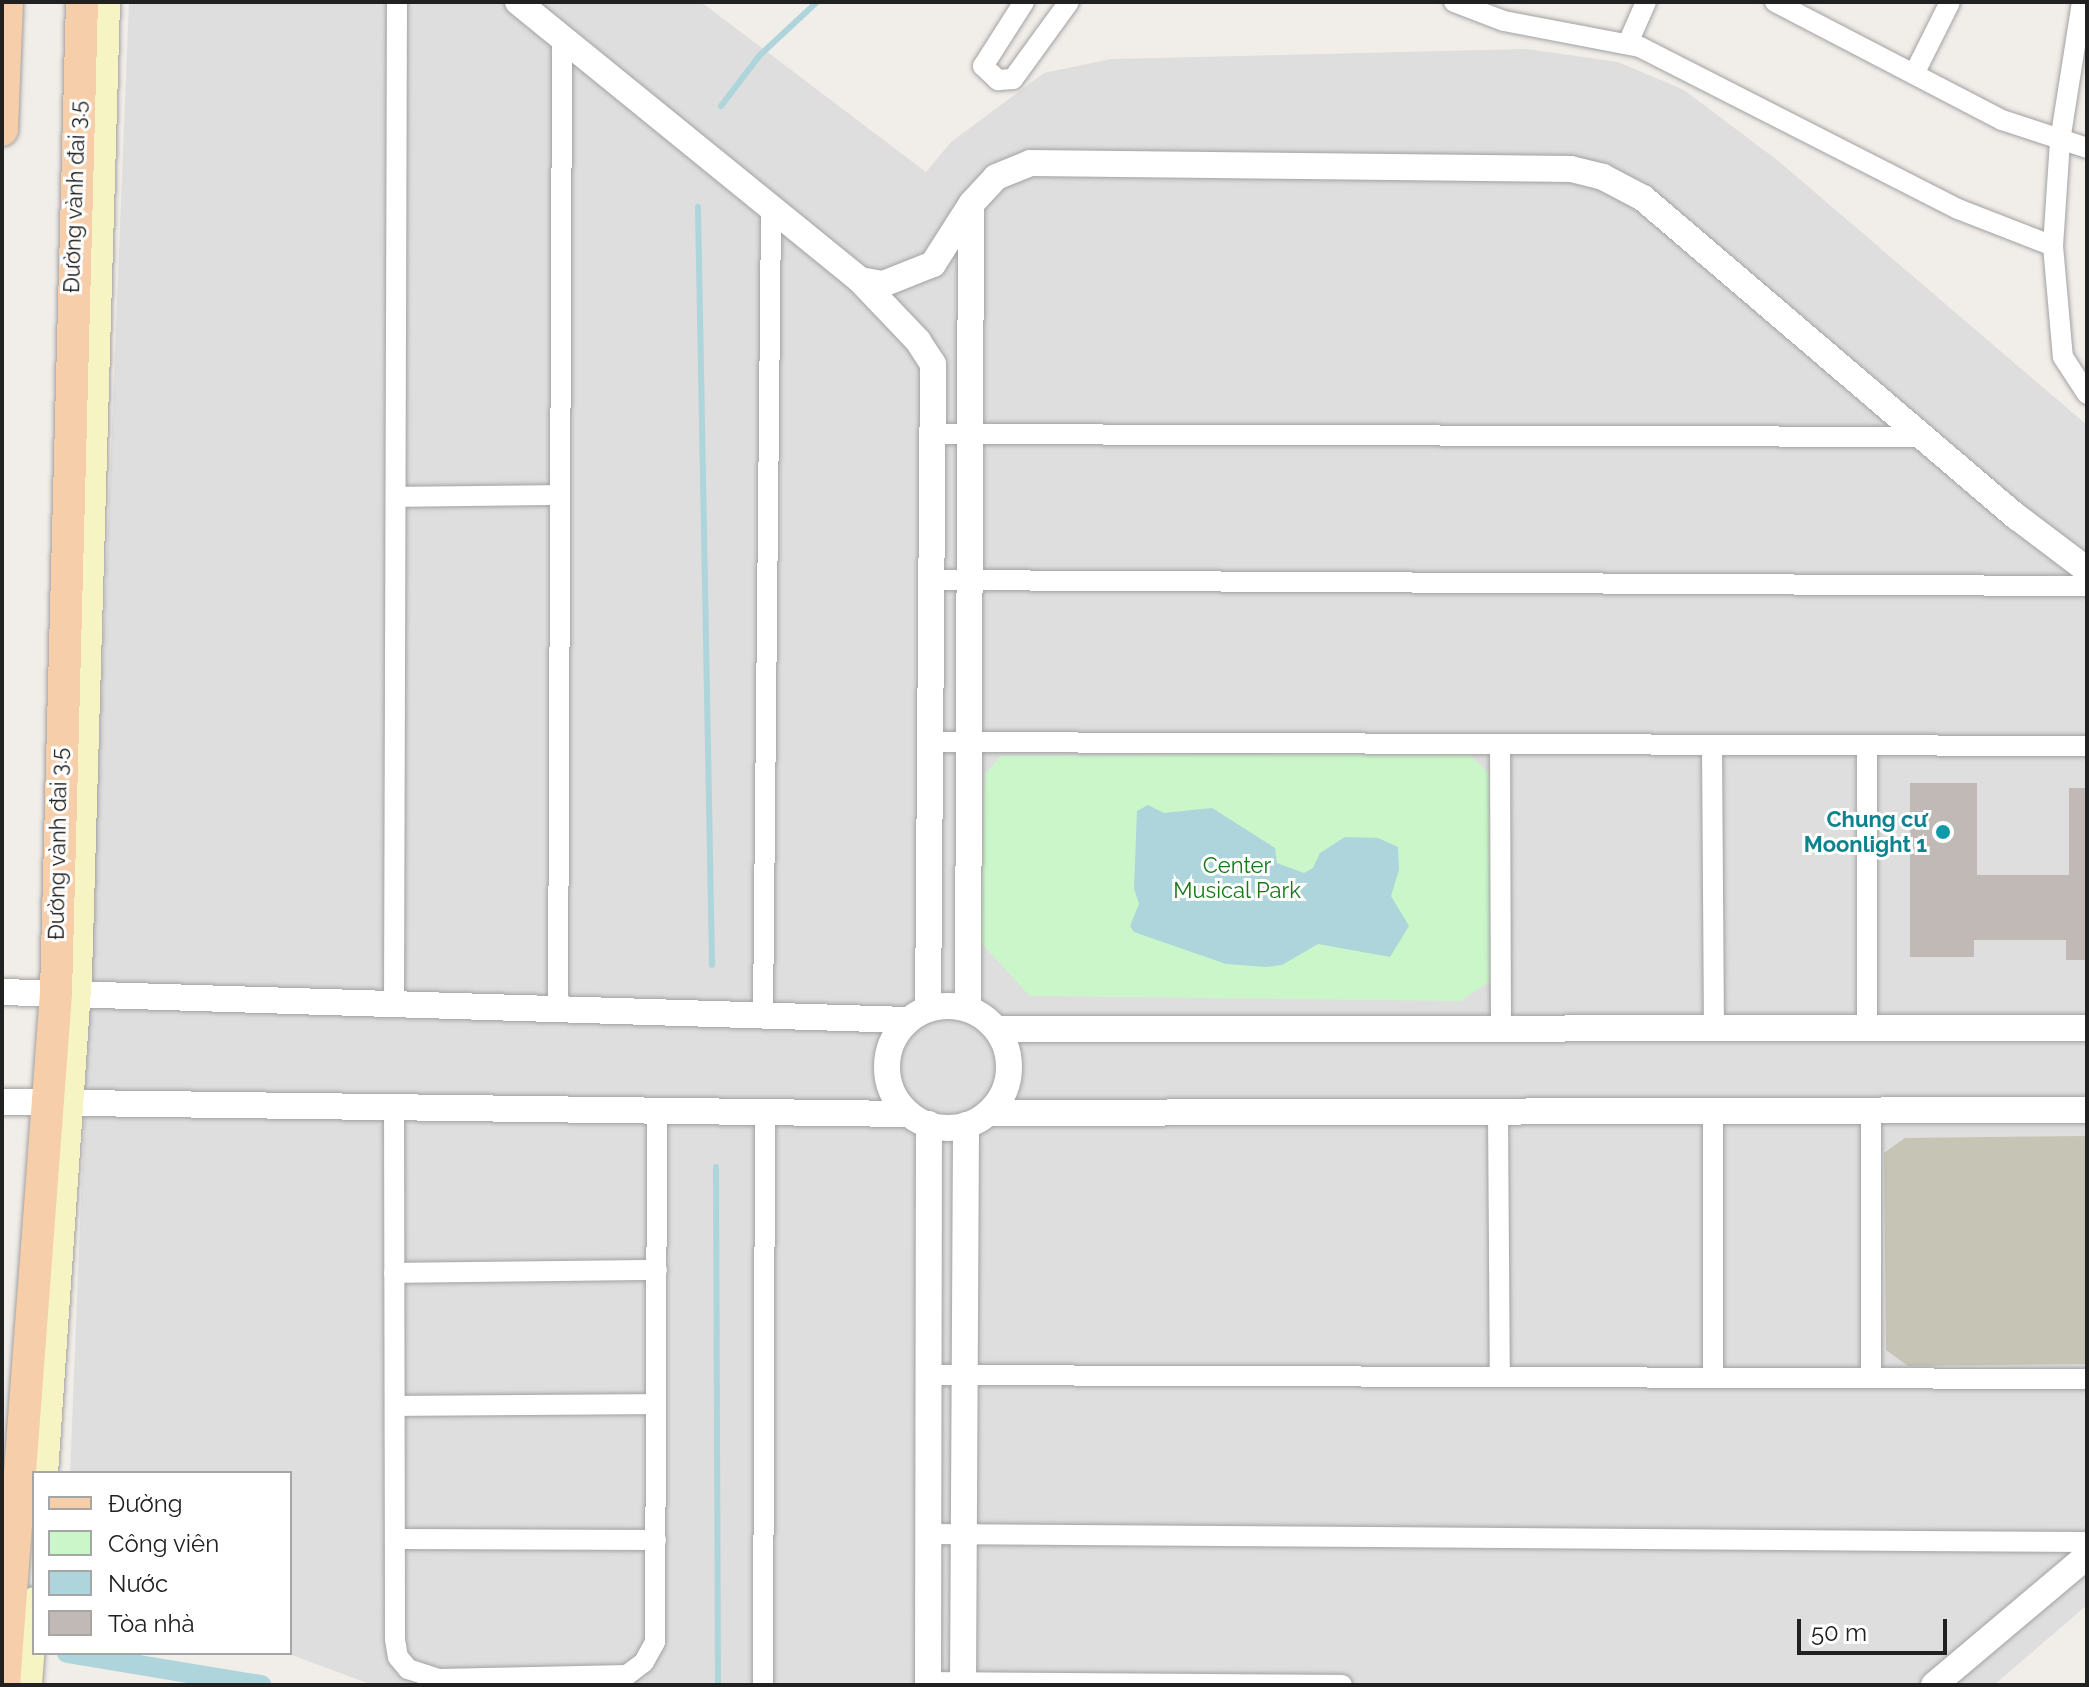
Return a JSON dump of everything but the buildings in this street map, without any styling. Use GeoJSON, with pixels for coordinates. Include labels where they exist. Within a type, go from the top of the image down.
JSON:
{"type":"FeatureCollection","features":[{"type":"Feature","properties":{"kind":"main road"},"geometry":{"type":"LineString","coordinates":[[2,130],[7,2]]}},
{"type":"Feature","properties":{"kind":"main road","name":"Đường vành đai 3.5"},"geometry":{"type":"LineString","coordinates":[[66,993],[82,2]]}},
{"type":"Feature","properties":{"kind":"main road","name":"Đường vành đai 3.5"},"geometry":{"type":"LineString","coordinates":[[44,1471],[106,2]]}},
{"type":"Feature","properties":{"kind":"main road","name":"Đường vành đai 3.5"},"geometry":{"type":"LineString","coordinates":[[36,1471],[61,1105]]}},
{"type":"Feature","properties":{"kind":"main road","name":"Đường vành đai 3.5"},"geometry":{"type":"LineString","coordinates":[[16,1683],[27,1603],[32,1530]]}},
{"type":"Feature","properties":{"kind":"street"},"geometry":{"type":"LineString","coordinates":[[394,1004],[397,2]]}},
{"type":"Feature","properties":{"kind":"street"},"geometry":{"type":"LineString","coordinates":[[518,2],[860,280],[927,352],[933,364],[931,742],[918,1015],[888,1053],[887,1073],[892,1092],[919,1119],[927,1375],[928,1684],[1342,1685]]}},
{"type":"Feature","properties":{"kind":"street"},"geometry":{"type":"LineString","coordinates":[[1024,2],[983,66],[998,80],[1013,79],[1069,2]]}},
{"type":"Feature","properties":{"kind":"street"},"geometry":{"type":"LineString","coordinates":[[1454,2],[1504,21],[1628,43],[1708,77],[1766,116],[1958,209],[2053,246]]}},
{"type":"Feature","properties":{"kind":"street"},"geometry":{"type":"LineString","coordinates":[[1504,21],[1513,2]]}},
{"type":"Feature","properties":{"kind":"street"},"geometry":{"type":"LineString","coordinates":[[1628,43],[1646,2]]}},
{"type":"Feature","properties":{"kind":"street"},"geometry":{"type":"LineString","coordinates":[[1775,2],[2002,120],[2087,148]]}},
{"type":"Feature","properties":{"kind":"street"},"geometry":{"type":"LineString","coordinates":[[1914,74],[1950,2]]}},
{"type":"Feature","properties":{"kind":"street"},"geometry":{"type":"LineString","coordinates":[[2082,2],[2060,141],[2053,246],[2063,357],[2087,394]]}},
{"type":"Feature","properties":{"kind":"street"},"geometry":{"type":"LineString","coordinates":[[558,1009],[562,39]]}},
{"type":"Feature","properties":{"kind":"street"},"geometry":{"type":"LineString","coordinates":[[860,280],[883,284],[933,264],[972,203],[996,177],[1030,163],[1571,169],[1603,177],[1643,198],[1923,437],[2087,570]]}},
{"type":"Feature","properties":{"kind":"street"},"geometry":{"type":"LineString","coordinates":[[968,1009],[967,434],[972,203]]}},
{"type":"Feature","properties":{"kind":"street"},"geometry":{"type":"LineString","coordinates":[[763,1016],[771,210]]}},
{"type":"Feature","properties":{"kind":"street"},"geometry":{"type":"LineString","coordinates":[[934,434],[1923,437]]}},
{"type":"Feature","properties":{"kind":"street"},"geometry":{"type":"LineString","coordinates":[[396,497],[560,495]]}},
{"type":"Feature","properties":{"kind":"street"},"geometry":{"type":"LineString","coordinates":[[932,580],[2087,586]]}},
{"type":"Feature","properties":{"kind":"street"},"geometry":{"type":"LineString","coordinates":[[931,742],[2087,746]]}},
{"type":"Feature","properties":{"kind":"street"},"geometry":{"type":"LineString","coordinates":[[1500,744],[1501,1028]]}},
{"type":"Feature","properties":{"kind":"street"},"geometry":{"type":"LineString","coordinates":[[1712,745],[1714,1028]]}},
{"type":"Feature","properties":{"kind":"street"},"geometry":{"type":"LineString","coordinates":[[1867,746],[1867,1028]]}},
{"type":"Feature","properties":{"kind":"street"},"geometry":{"type":"LineString","coordinates":[[2,992],[763,1016],[918,1015],[968,1009],[997,1029],[2087,1028]]}},
{"type":"Feature","properties":{"kind":"street"},"geometry":{"type":"LineString","coordinates":[[963,1684],[963,1375],[978,1119],[1007,1087],[1010,1066],[997,1029]]}},
{"type":"Feature","properties":{"kind":"street"},"geometry":{"type":"LineString","coordinates":[[2,1102],[61,1105],[394,1104],[919,1119],[1498,1112],[2087,1110]]}},
{"type":"Feature","properties":{"kind":"street"},"geometry":{"type":"LineString","coordinates":[[394,1104],[398,1657],[408,1669],[439,1679],[627,1675],[644,1662],[655,1642],[657,1110]]}},
{"type":"Feature","properties":{"kind":"street"},"geometry":{"type":"LineString","coordinates":[[1713,1111],[1713,1377]]}},
{"type":"Feature","properties":{"kind":"street"},"geometry":{"type":"LineString","coordinates":[[1871,1111],[1871,1378]]}},
{"type":"Feature","properties":{"kind":"street"},"geometry":{"type":"LineString","coordinates":[[1498,1112],[1500,1377]]}},
{"type":"Feature","properties":{"kind":"street"},"geometry":{"type":"LineString","coordinates":[[763,1685],[765,1113]]}},
{"type":"Feature","properties":{"kind":"street"},"geometry":{"type":"LineString","coordinates":[[394,1273],[657,1270]]}},
{"type":"Feature","properties":{"kind":"street"},"geometry":{"type":"LineString","coordinates":[[927,1375],[2087,1379]]}},
{"type":"Feature","properties":{"kind":"street"},"geometry":{"type":"LineString","coordinates":[[395,1406],[656,1404]]}},
{"type":"Feature","properties":{"kind":"street"},"geometry":{"type":"LineString","coordinates":[[928,1534],[2087,1542]]}},
{"type":"Feature","properties":{"kind":"street"},"geometry":{"type":"LineString","coordinates":[[395,1539],[656,1540]]}},
{"type":"Feature","properties":{"kind":"street"},"geometry":{"type":"LineString","coordinates":[[1934,1685],[2087,1556]]}},
{"type":"Feature","properties":{"kind":"shaded area"},"geometry":{"type":"Polygon","coordinates":[[[129,2],[701,2],[926,172],[951,142],[1044,73],[1111,59],[1527,49],[1618,62],[1684,90],[1777,160],[2087,425],[2087,1605],[1994,1685],[373,1685],[291,1655],[292,1471],[70,1471],[129,2]]]}},
{"type":"Feature","properties":{"kind":"shaded area"},"geometry":{"type":"Polygon","coordinates":[[[2087,1136],[2087,1364],[1908,1366],[1886,1350],[1884,1153],[1905,1138],[2087,1136]]]}},
{"type":"Feature","properties":{"kind":"green space","name":"Center Musical Park"},"geometry":{"type":"Polygon","coordinates":[[[1469,754],[1493,777],[1493,979],[1461,1001],[1030,996],[981,943],[985,774],[1001,756],[1469,754]]]}},
{"type":"Feature","properties":{"kind":"water"},"geometry":{"type":"Polygon","coordinates":[[[1148,805],[1164,813],[1212,808],[1275,848],[1277,863],[1304,873],[1313,868],[1320,853],[1345,837],[1378,838],[1398,847],[1399,870],[1391,896],[1409,926],[1390,957],[1318,944],[1282,965],[1266,967],[1226,964],[1134,932],[1130,926],[1139,904],[1134,888],[1137,811],[1148,805]]]}},
{"type":"Feature","properties":{"kind":"waterway"},"geometry":{"type":"LineString","coordinates":[[721,106],[760,55],[817,2]]}},
{"type":"Feature","properties":{"kind":"waterway"},"geometry":{"type":"LineString","coordinates":[[698,207],[712,965]]}},
{"type":"Feature","properties":{"kind":"waterway"},"geometry":{"type":"LineString","coordinates":[[716,1167],[718,1685]]}},
{"type":"Feature","properties":{"kind":"waterway"},"geometry":{"type":"LineString","coordinates":[[79,1655],[261,1685]]}},
{"type":"Feature","properties":{"kind":"place","name":"Chung cư Moonlight 1"},"geometry":{"type":"Point","coordinates":[1943,832]}}]}
